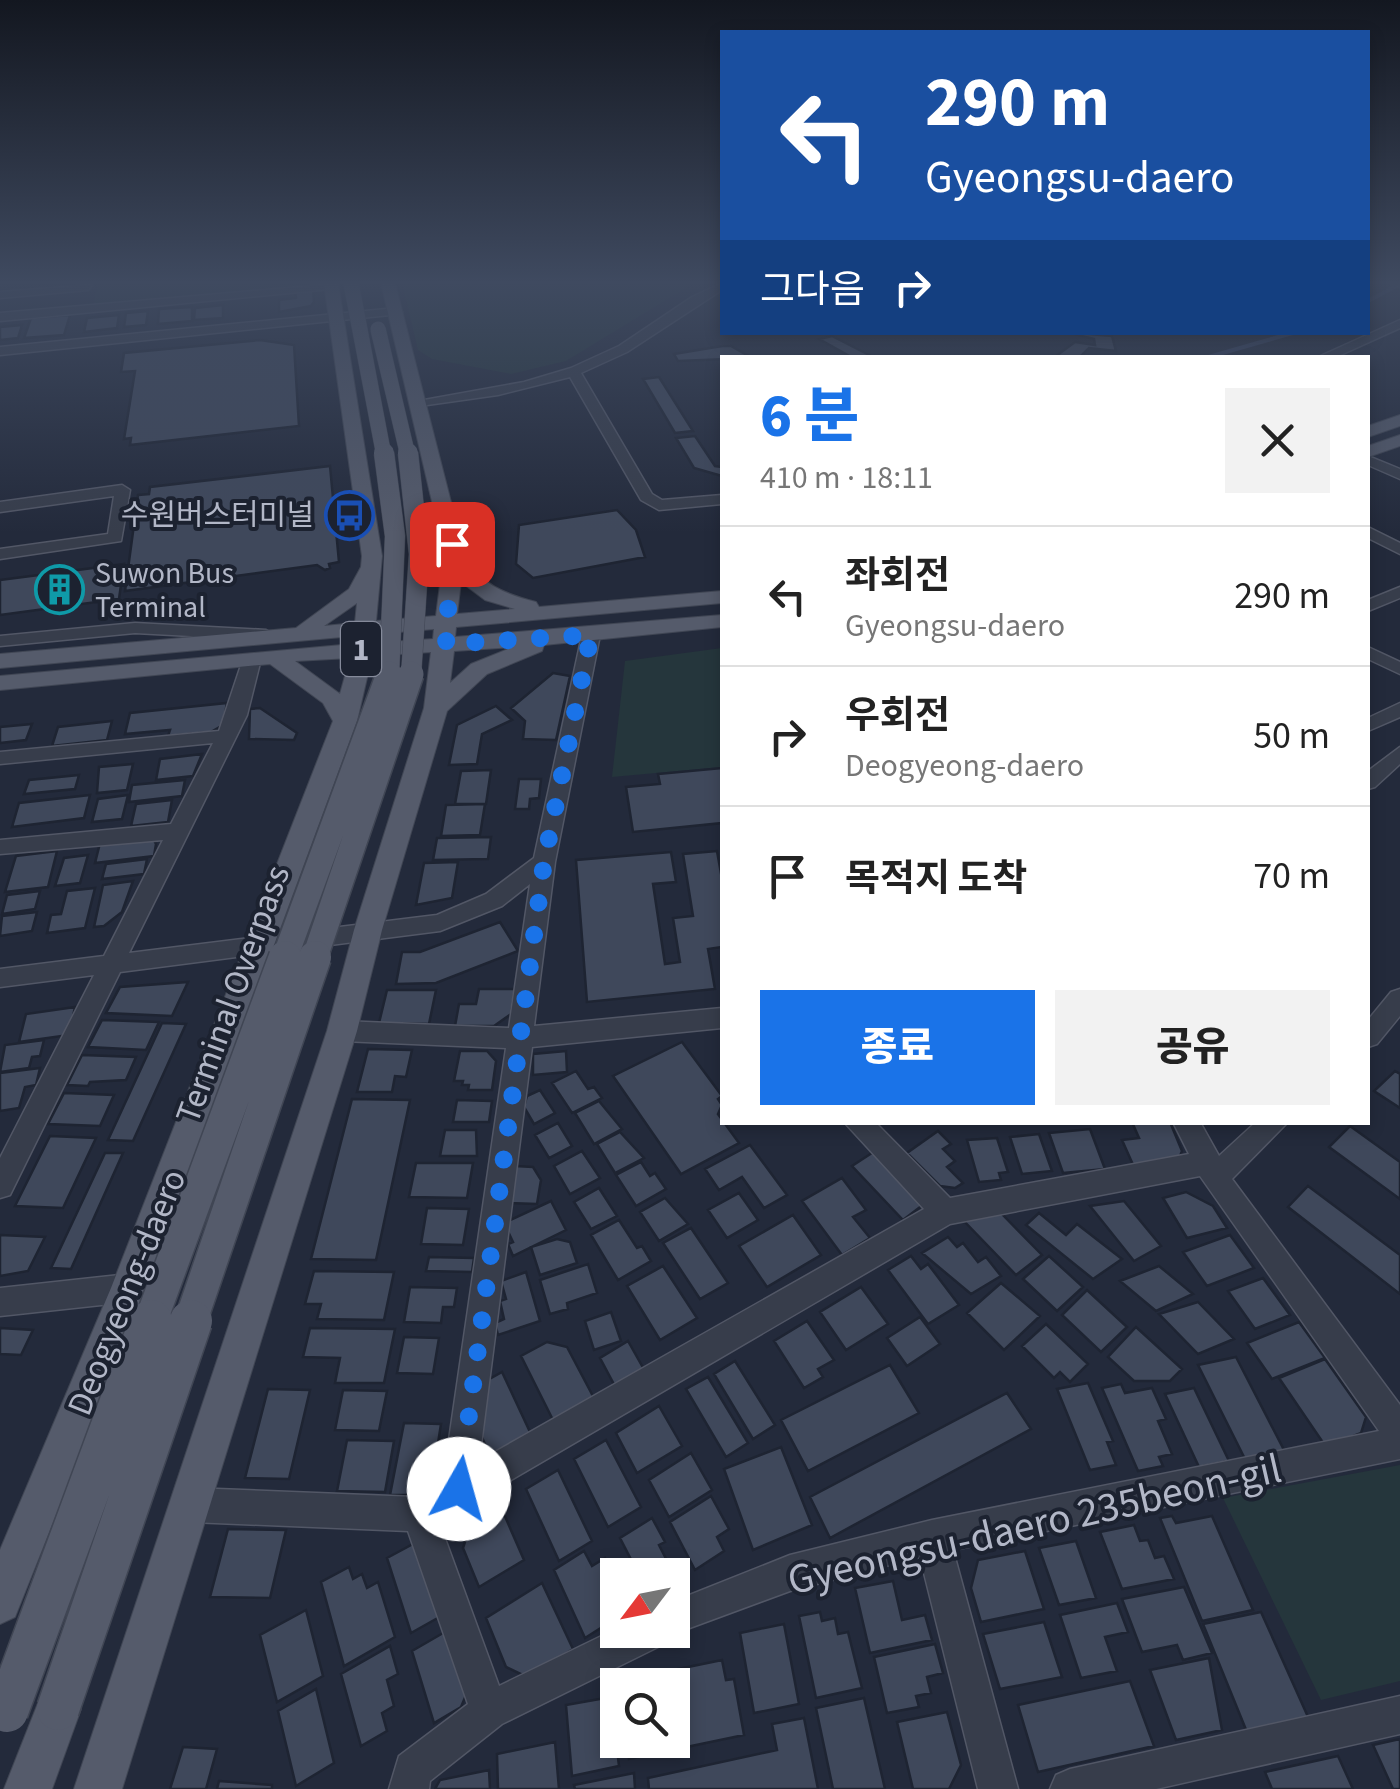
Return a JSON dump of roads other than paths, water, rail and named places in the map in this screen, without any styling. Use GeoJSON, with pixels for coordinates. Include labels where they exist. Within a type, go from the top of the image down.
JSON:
{"type":"FeatureCollection","features":[{"type":"Feature","properties":{"kind":"main road","name":"Deogyeong-daero"},"geometry":{"type":"LineString","coordinates":[[0,1602],[129,1288],[263,944],[344,721],[365,638],[372,564],[344,366]]}},
{"type":"Feature","properties":{"kind":"main road","name":"Terminal Overpass"},"geometry":{"type":"LineString","coordinates":[[4,1721],[389,676],[393,518],[357,366]]}},
{"type":"Feature","properties":{"kind":"main road","name":"Terminal Overpass"},"geometry":{"type":"LineString","coordinates":[[28,1789],[411,676],[419,606],[419,533],[412,478],[387,366]]}},
{"type":"Feature","properties":{"kind":"main road"},"geometry":{"type":"LineString","coordinates":[[411,366],[454,554],[464,578],[488,596],[560,612]]}},
{"type":"Feature","properties":{"kind":"main road"},"geometry":{"type":"LineString","coordinates":[[1370,431],[1400,420]]}},
{"type":"Feature","properties":{"kind":"main road"},"geometry":{"type":"LineString","coordinates":[[1370,455],[1400,440]]}},
{"type":"Feature","properties":{"kind":"main road"},"geometry":{"type":"LineString","coordinates":[[98,1789],[342,1031],[368,930],[436,708],[454,554]]}},
{"type":"Feature","properties":{"kind":"main road"},"geometry":{"type":"LineString","coordinates":[[298,633],[357,593],[372,564]]}},
{"type":"Feature","properties":{"kind":"main road","name":"1"},"geometry":{"type":"LineString","coordinates":[[0,683],[365,638],[447,632],[560,612],[720,597]]}},
{"type":"Feature","properties":{"kind":"main road","name":"1"},"geometry":{"type":"LineString","coordinates":[[447,632],[556,637],[720,621]]}},
{"type":"Feature","properties":{"kind":"main road","name":"1"},"geometry":{"type":"LineString","coordinates":[[0,661],[200,642],[265,650],[298,633],[365,638]]}},
{"type":"Feature","properties":{"kind":"main road"},"geometry":{"type":"LineString","coordinates":[[436,708],[479,669],[556,637]]}},
{"type":"Feature","properties":{"kind":"main road"},"geometry":{"type":"LineString","coordinates":[[265,650],[332,699],[344,721]]}},
{"type":"Feature","properties":{"kind":"street"},"geometry":{"type":"LineString","coordinates":[[420,402],[490,393],[586,366]]}},
{"type":"Feature","properties":{"kind":"street"},"geometry":{"type":"LineString","coordinates":[[574,372],[646,497],[659,505],[720,500]]}},
{"type":"Feature","properties":{"kind":"street"},"geometry":{"type":"LineString","coordinates":[[1370,457],[1400,474]]}},
{"type":"Feature","properties":{"kind":"street"},"geometry":{"type":"LineString","coordinates":[[0,507],[122,490],[115,538],[0,554]]}},
{"type":"Feature","properties":{"kind":"street"},"geometry":{"type":"LineString","coordinates":[[1370,533],[1400,549]]}},
{"type":"Feature","properties":{"kind":"street"},"geometry":{"type":"LineString","coordinates":[[1370,605],[1400,592]]}},
{"type":"Feature","properties":{"kind":"street"},"geometry":{"type":"LineString","coordinates":[[0,642],[136,628],[265,650],[237,715],[113,965],[12,1142],[0,1186]]}},
{"type":"Feature","properties":{"kind":"street"},"geometry":{"type":"LineString","coordinates":[[459,1489],[517,1038],[544,862],[591,635]]}},
{"type":"Feature","properties":{"kind":"street"},"geometry":{"type":"LineString","coordinates":[[0,653],[146,639],[200,642]]}},
{"type":"Feature","properties":{"kind":"street"},"geometry":{"type":"LineString","coordinates":[[1370,653],[1400,669]]}},
{"type":"Feature","properties":{"kind":"street"},"geometry":{"type":"LineString","coordinates":[[1370,723],[1397,714]]}},
{"type":"Feature","properties":{"kind":"street"},"geometry":{"type":"LineString","coordinates":[[0,758],[226,736]]}},
{"type":"Feature","properties":{"kind":"street"},"geometry":{"type":"LineString","coordinates":[[1370,780],[1400,753]]}},
{"type":"Feature","properties":{"kind":"street"},"geometry":{"type":"LineString","coordinates":[[0,847],[180,831]]}},
{"type":"Feature","properties":{"kind":"street"},"geometry":{"type":"LineString","coordinates":[[0,978],[440,923],[494,900],[544,862]]}},
{"type":"Feature","properties":{"kind":"street"},"geometry":{"type":"LineString","coordinates":[[1370,1035],[1400,999]]}},
{"type":"Feature","properties":{"kind":"street"},"geometry":{"type":"LineString","coordinates":[[342,1031],[517,1038],[720,1018]]}},
{"type":"Feature","properties":{"kind":"street"},"geometry":{"type":"LineString","coordinates":[[860,1125],[946,1212]]}},
{"type":"Feature","properties":{"kind":"street"},"geometry":{"type":"LineString","coordinates":[[1188,1125],[1212,1170],[1400,1432]]}},
{"type":"Feature","properties":{"kind":"street"},"geometry":{"type":"LineString","coordinates":[[191,1505],[419,1514],[946,1212],[1212,1170],[1271,1125]]}},
{"type":"Feature","properties":{"kind":"street"},"geometry":{"type":"LineString","coordinates":[[0,1302],[129,1288]]}},
{"type":"Feature","properties":{"kind":"street","name":"Gyeongsu-daero 235beon-gil"},"geometry":{"type":"LineString","coordinates":[[690,1613],[790,1573],[932,1537],[1400,1443]]}},
{"type":"Feature","properties":{"kind":"street"},"geometry":{"type":"LineString","coordinates":[[419,1514],[490,1710]]}},
{"type":"Feature","properties":{"kind":"street"},"geometry":{"type":"LineString","coordinates":[[932,1537],[998,1789]]}},
{"type":"Feature","properties":{"kind":"street"},"geometry":{"type":"LineString","coordinates":[[409,1789],[413,1770],[490,1710],[616,1648]]}},
{"type":"Feature","properties":{"kind":"street"},"geometry":{"type":"LineString","coordinates":[[1070,1789],[1400,1716]]}},
{"type":"Feature","properties":{"kind":"place","name":"수원버스터미널"},"geometry":{"type":"Point","coordinates":[349,515]}},
{"type":"Feature","properties":{"kind":"place","name":"Suwon Bus Terminal"},"geometry":{"type":"Point","coordinates":[60,590]}}]}
